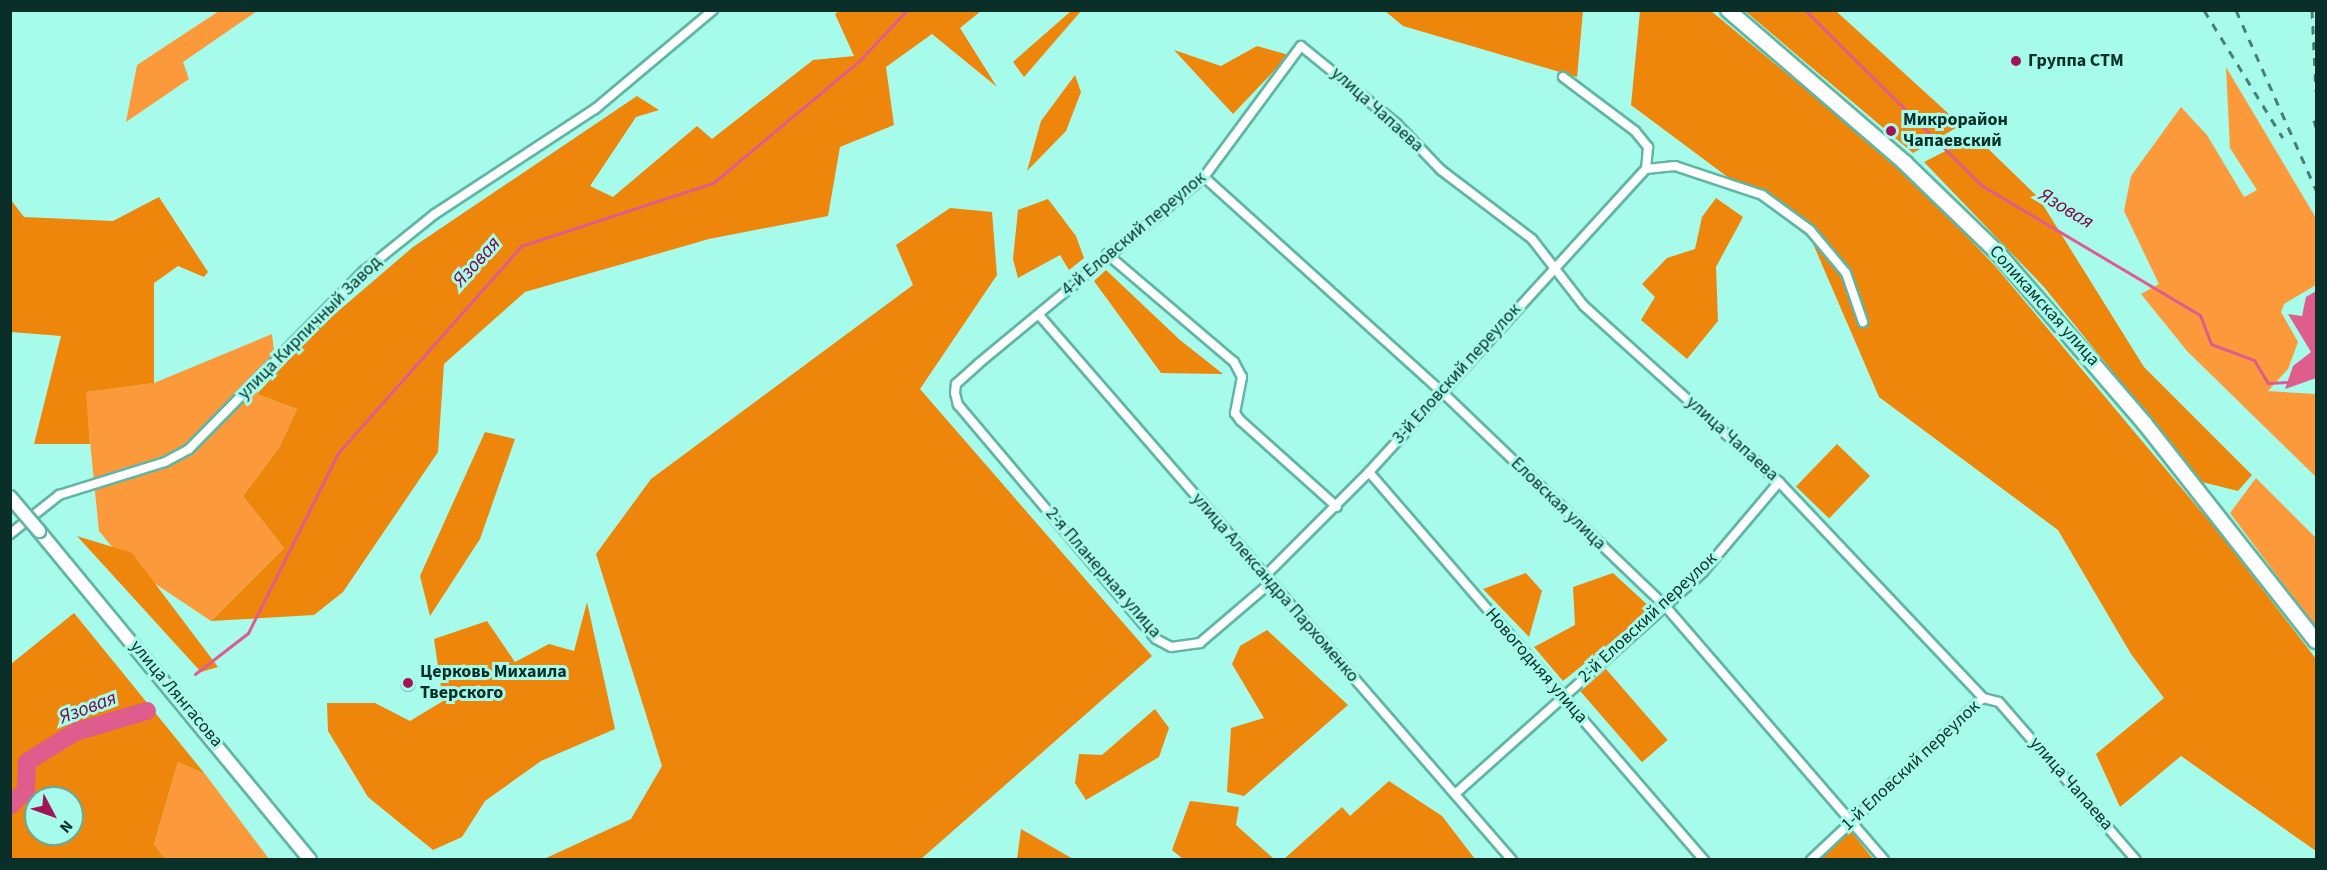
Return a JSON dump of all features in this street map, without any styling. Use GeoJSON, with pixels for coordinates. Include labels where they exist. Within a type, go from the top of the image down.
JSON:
{"type":"FeatureCollection","features":[{"type":"Feature","properties":{"kind":"main road","name":"Соликамская улица"},"geometry":{"type":"LineString","coordinates":[[1728,10],[1905,163],[1998,253],[2145,424],[2316,641]]}},
{"type":"Feature","properties":{"kind":"main road","name":"улица Лянгасова"},"geometry":{"type":"LineString","coordinates":[[10,497],[310,860]]}},
{"type":"Feature","properties":{"kind":"street","name":"улица Кирпичный Завод"},"geometry":{"type":"LineString","coordinates":[[10,534],[59,495],[165,462],[189,449],[364,271],[435,214],[595,109],[713,10]]}},
{"type":"Feature","properties":{"kind":"street","name":"4-й Еловский переулок"},"geometry":{"type":"LineString","coordinates":[[958,405],[956,384],[1039,315],[1107,254],[1204,177],[1301,46]]}},
{"type":"Feature","properties":{"kind":"street","name":"улица Чапаева"},"geometry":{"type":"LineString","coordinates":[[1301,46],[1397,124],[1442,170],[1532,239],[1584,306],[1779,482],[1983,698],[1999,702],[2136,860]]}},
{"type":"Feature","properties":{"kind":"street"},"geometry":{"type":"LineString","coordinates":[[1563,77],[1635,131],[1648,147],[1646,169],[1674,166],[1762,195],[1810,230],[1846,273],[1863,322]]}},
{"type":"Feature","properties":{"kind":"street","name":"3-й Еловский переулок"},"geometry":{"type":"LineString","coordinates":[[1267,580],[1337,507],[1553,268],[1646,169]]}},
{"type":"Feature","properties":{"kind":"street","name":"Еловская улица"},"geometry":{"type":"LineString","coordinates":[[1204,177],[1441,391],[1665,606],[1884,860]]}},
{"type":"Feature","properties":{"kind":"street"},"geometry":{"type":"LineString","coordinates":[[1107,254],[1234,362],[1242,377],[1234,413],[1337,507]]}},
{"type":"Feature","properties":{"kind":"street","name":"улица Александра Пархоменко"},"geometry":{"type":"LineString","coordinates":[[1039,315],[1512,860]]}},
{"type":"Feature","properties":{"kind":"street","name":"2-я Планерная улица"},"geometry":{"type":"LineString","coordinates":[[958,405],[1156,639],[1172,647],[1200,643],[1267,580]]}},
{"type":"Feature","properties":{"kind":"street","name":"Новогодняя улица"},"geometry":{"type":"LineString","coordinates":[[1369,472],[1704,860]]}},
{"type":"Feature","properties":{"kind":"street","name":"2-й Еловский переулок"},"geometry":{"type":"LineString","coordinates":[[1455,794],[1703,572],[1779,482]]}},
{"type":"Feature","properties":{"kind":"street","name":"1-й Еловский переулок"},"geometry":{"type":"LineString","coordinates":[[1811,860],[1983,698]]}},
{"type":"Feature","properties":{"kind":"shaded area"},"geometry":{"type":"Polygon","coordinates":[[[219,11],[257,11],[183,62],[189,79],[126,122],[137,65],[219,11]]]}},
{"type":"Feature","properties":{"kind":"shaded area"},"geometry":{"type":"Polygon","coordinates":[[[839,11],[981,11],[960,28],[997,87],[932,34],[886,67],[894,125],[840,147],[828,216],[709,239],[525,292],[444,364],[438,452],[343,592],[314,615],[211,621],[284,548],[243,496],[279,448],[297,409],[257,394],[315,331],[413,247],[637,96],[659,110],[636,117],[590,186],[613,197],[697,126],[712,139],[813,60],[854,56],[835,14],[839,11]]]}},
{"type":"Feature","properties":{"kind":"shaded area"},"geometry":{"type":"Polygon","coordinates":[[[1071,11],[1081,11],[1024,77],[1013,62],[1071,11]]]}},
{"type":"Feature","properties":{"kind":"shaded area"},"geometry":{"type":"Polygon","coordinates":[[[1385,11],[1583,11],[1577,77],[1403,26],[1385,11]]]}},
{"type":"Feature","properties":{"kind":"shaded area"},"geometry":{"type":"Polygon","coordinates":[[[1640,11],[1711,11],[1906,172],[1996,267],[2221,535],[2316,659],[2316,851],[2181,756],[2120,807],[2096,754],[2164,698],[2131,654],[2058,530],[1879,397],[1811,239],[1631,105],[1640,11]]]}},
{"type":"Feature","properties":{"kind":"shaded area"},"geometry":{"type":"Polygon","coordinates":[[[1745,11],[1836,11],[1961,125],[1913,153],[1745,11]]]}},
{"type":"Feature","properties":{"kind":"shaded area"},"geometry":{"type":"Polygon","coordinates":[[[1257,46],[1289,55],[1233,114],[1174,50],[1221,66],[1257,46]]]}},
{"type":"Feature","properties":{"kind":"shaded area"},"geometry":{"type":"Polygon","coordinates":[[[2226,67],[2316,218],[2316,285],[2284,304],[2281,312],[2298,342],[2288,369],[2268,391],[2316,394],[2316,477],[2187,351],[2141,294],[2159,284],[2124,211],[2131,176],[2181,107],[2207,135],[2244,197],[2257,190],[2230,148],[2226,67]]]}},
{"type":"Feature","properties":{"kind":"shaded area"},"geometry":{"type":"Polygon","coordinates":[[[1075,75],[1081,92],[1066,131],[1027,171],[1041,121],[1075,75]]]}},
{"type":"Feature","properties":{"kind":"shaded area"},"geometry":{"type":"Polygon","coordinates":[[[1975,136],[2038,197],[2144,367],[2252,475],[2238,491],[2202,482],[2044,287],[1924,162],[1975,136]]]}},
{"type":"Feature","properties":{"kind":"shaded area"},"geometry":{"type":"Polygon","coordinates":[[[159,197],[208,272],[204,277],[178,266],[154,283],[154,383],[86,392],[90,444],[34,444],[61,336],[11,332],[11,200],[24,217],[113,221],[159,197]]]}},
{"type":"Feature","properties":{"kind":"shaded area"},"geometry":{"type":"Polygon","coordinates":[[[1716,198],[1743,217],[1716,267],[1718,321],[1687,359],[1641,320],[1655,297],[1642,284],[1667,258],[1695,249],[1702,217],[1716,198]]]}},
{"type":"Feature","properties":{"kind":"shaded area"},"geometry":{"type":"Polygon","coordinates":[[[1048,199],[1076,236],[1084,258],[1069,270],[1060,255],[1018,278],[1013,259],[1018,210],[1048,199]]]}},
{"type":"Feature","properties":{"kind":"shaded area"},"geometry":{"type":"Polygon","coordinates":[[[950,208],[992,212],[997,275],[920,389],[1152,656],[921,859],[544,859],[631,819],[662,766],[596,554],[651,479],[913,285],[896,245],[950,208]]]}},
{"type":"Feature","properties":{"kind":"shaded area"},"geometry":{"type":"Polygon","coordinates":[[[1106,270],[1180,340],[1223,374],[1161,373],[1094,281],[1106,270]]]}},
{"type":"Feature","properties":{"kind":"shaded area"},"geometry":{"type":"Polygon","coordinates":[[[2316,291],[2316,378],[2285,389],[2293,366],[2311,352],[2288,314],[2302,316],[2306,297],[2316,291]]]}},
{"type":"Feature","properties":{"kind":"shaded area"},"geometry":{"type":"Polygon","coordinates":[[[272,334],[274,351],[257,394],[297,409],[279,448],[243,496],[284,548],[211,621],[127,565],[99,531],[85,392],[154,383],[272,334]]]}},
{"type":"Feature","properties":{"kind":"shaded area"},"geometry":{"type":"Polygon","coordinates":[[[485,432],[515,439],[480,539],[430,616],[420,576],[485,432]]]}},
{"type":"Feature","properties":{"kind":"shaded area"},"geometry":{"type":"Polygon","coordinates":[[[1837,444],[1870,476],[1829,518],[1796,486],[1837,444]]]}},
{"type":"Feature","properties":{"kind":"shaded area"},"geometry":{"type":"Polygon","coordinates":[[[2256,478],[2316,538],[2316,628],[2230,513],[2256,478]]]}},
{"type":"Feature","properties":{"kind":"shaded area"},"geometry":{"type":"Polygon","coordinates":[[[77,536],[132,553],[218,667],[201,672],[77,536]]]}},
{"type":"Feature","properties":{"kind":"shaded area"},"geometry":{"type":"Polygon","coordinates":[[[1526,573],[1542,591],[1529,637],[1483,589],[1526,573]]]}},
{"type":"Feature","properties":{"kind":"shaded area"},"geometry":{"type":"Polygon","coordinates":[[[1613,573],[1652,609],[1563,681],[1534,647],[1575,625],[1573,587],[1613,573]]]}},
{"type":"Feature","properties":{"kind":"shaded area"},"geometry":{"type":"Polygon","coordinates":[[[587,602],[615,729],[541,761],[485,801],[462,837],[433,850],[368,797],[328,731],[327,703],[375,703],[410,721],[443,701],[434,639],[487,621],[515,662],[549,644],[574,651],[587,602]]]}},
{"type":"Feature","properties":{"kind":"shaded area"},"geometry":{"type":"Polygon","coordinates":[[[74,613],[205,774],[178,762],[154,844],[165,859],[11,859],[11,664],[74,613]]]}},
{"type":"Feature","properties":{"kind":"shaded area"},"geometry":{"type":"Polygon","coordinates":[[[1267,630],[1348,705],[1244,796],[1227,792],[1231,728],[1264,718],[1232,664],[1240,646],[1267,630]]]}},
{"type":"Feature","properties":{"kind":"shaded area"},"geometry":{"type":"Polygon","coordinates":[[[1606,669],[1668,740],[1642,762],[1580,691],[1606,669]]]}},
{"type":"Feature","properties":{"kind":"shaded area"},"geometry":{"type":"Polygon","coordinates":[[[1155,709],[1169,728],[1159,757],[1086,800],[1075,783],[1079,754],[1102,755],[1155,709]]]}},
{"type":"Feature","properties":{"kind":"shaded area"},"geometry":{"type":"Polygon","coordinates":[[[178,762],[205,774],[269,859],[165,859],[154,844],[178,762]]]}},
{"type":"Feature","properties":{"kind":"shaded area"},"geometry":{"type":"Polygon","coordinates":[[[1389,781],[1442,816],[1475,859],[1284,859],[1342,807],[1350,816],[1389,781]]]}},
{"type":"Feature","properties":{"kind":"shaded area"},"geometry":{"type":"Polygon","coordinates":[[[1190,801],[1239,807],[1236,825],[1274,859],[1183,859],[1172,850],[1190,801]]]}},
{"type":"Feature","properties":{"kind":"shaded area"},"geometry":{"type":"Polygon","coordinates":[[[1021,829],[1073,859],[1017,859],[1021,829]]]}},
{"type":"Feature","properties":{"kind":"shaded area"},"geometry":{"type":"Polygon","coordinates":[[[1850,830],[1873,859],[1813,860],[1850,830]]]}},
{"type":"Feature","properties":{"kind":"building","name":"Церковь Михаила Тверского"},"geometry":{"type":"Polygon","coordinates":[[[408,676],[414,678],[416,684],[414,690],[408,692],[402,690],[400,684],[402,678],[408,676]]]}},
{"type":"Feature","properties":{"kind":"waterway","name":"Язовая"},"geometry":{"type":"LineString","coordinates":[[195,674],[248,633],[338,453],[521,246],[713,183],[859,61],[907,10]]}},
{"type":"Feature","properties":{"kind":"waterway","name":"Язовая"},"geometry":{"type":"LineString","coordinates":[[1805,10],[1981,185],[2200,315],[2211,344],[2254,360],[2268,383],[2288,382]]}},
{"type":"Feature","properties":{"kind":"waterway","name":"Язовая"},"geometry":{"type":"LineString","coordinates":[[10,806],[26,790],[27,762],[75,732],[147,711]]}},
{"type":"Feature","properties":{"kind":"railway"},"geometry":{"type":"LineString","coordinates":[[2204,10],[2283,138]]}},
{"type":"Feature","properties":{"kind":"railway"},"geometry":{"type":"LineString","coordinates":[[2236,10],[2316,190]]}},
{"type":"Feature","properties":{"kind":"railway"},"geometry":{"type":"LineString","coordinates":[[2312,10],[2316,91]]}},
{"type":"Feature","properties":{"kind":"railway"},"geometry":{"type":"LineString","coordinates":[[2314,120],[2316,127]]}},
{"type":"Feature","properties":{"kind":"place","name":"Группа СТМ"},"geometry":{"type":"Point","coordinates":[2016,61]}},
{"type":"Feature","properties":{"kind":"place","name":"Микрорайон Чапаевский"},"geometry":{"type":"Point","coordinates":[1891,131]}},
{"type":"Feature","properties":{"kind":"place","name":"Церковь Михаила Тверского"},"geometry":{"type":"Point","coordinates":[408,683]}}]}
